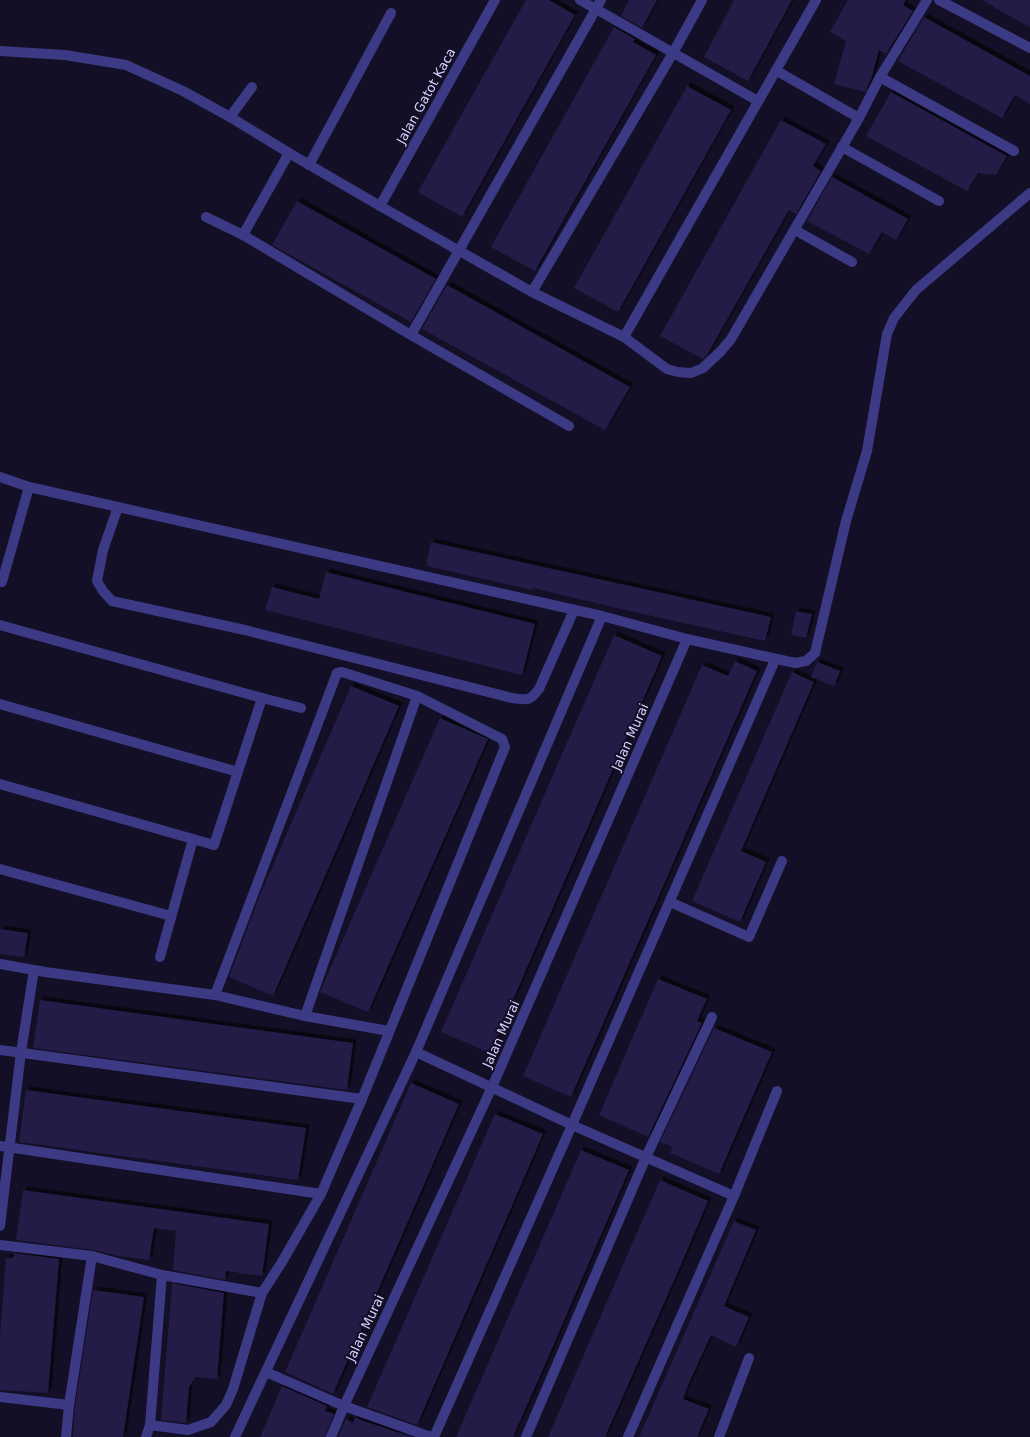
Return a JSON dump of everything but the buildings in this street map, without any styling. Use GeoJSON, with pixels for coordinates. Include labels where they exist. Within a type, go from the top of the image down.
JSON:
{"type":"FeatureCollection","features":[{"type":"Feature","properties":{"kind":"street","name":"Jalan Gatot Kaca"},"geometry":{"type":"LineString","coordinates":[[380,206],[495,0]]}},
{"type":"Feature","properties":{"kind":"street"},"geometry":{"type":"LineString","coordinates":[[580,0],[758,101]]}},
{"type":"Feature","properties":{"kind":"street"},"geometry":{"type":"LineString","coordinates":[[411,335],[601,0]]}},
{"type":"Feature","properties":{"kind":"street"},"geometry":{"type":"LineString","coordinates":[[532,292],[674,53],[702,0]]}},
{"type":"Feature","properties":{"kind":"street"},"geometry":{"type":"LineString","coordinates":[[624,337],[758,101],[777,71],[816,0]]}},
{"type":"Feature","properties":{"kind":"street"},"geometry":{"type":"LineString","coordinates":[[0,51],[65,55],[126,65],[183,91],[230,117],[380,206],[532,292],[624,337],[667,368],[678,372],[691,373],[703,368],[721,352],[731,339],[859,118],[880,77],[928,0]]}},
{"type":"Feature","properties":{"kind":"street"},"geometry":{"type":"LineString","coordinates":[[939,0],[1030,48]]}},
{"type":"Feature","properties":{"kind":"street"},"geometry":{"type":"LineString","coordinates":[[309,165],[391,13]]}},
{"type":"Feature","properties":{"kind":"street"},"geometry":{"type":"LineString","coordinates":[[777,71],[859,118]]}},
{"type":"Feature","properties":{"kind":"street"},"geometry":{"type":"LineString","coordinates":[[880,77],[1014,151]]}},
{"type":"Feature","properties":{"kind":"street"},"geometry":{"type":"LineString","coordinates":[[230,117],[252,86]]}},
{"type":"Feature","properties":{"kind":"street"},"geometry":{"type":"LineString","coordinates":[[842,147],[939,201]]}},
{"type":"Feature","properties":{"kind":"street"},"geometry":{"type":"LineString","coordinates":[[242,235],[289,153]]}},
{"type":"Feature","properties":{"kind":"street"},"geometry":{"type":"LineString","coordinates":[[0,476],[30,487],[602,616],[687,639],[775,660],[795,663],[806,661],[815,653],[846,521],[867,451],[887,334],[894,318],[916,290],[1030,193]]}},
{"type":"Feature","properties":{"kind":"street"},"geometry":{"type":"LineString","coordinates":[[206,217],[242,235],[569,426]]}},
{"type":"Feature","properties":{"kind":"street"},"geometry":{"type":"LineString","coordinates":[[795,230],[852,262]]}},
{"type":"Feature","properties":{"kind":"street"},"geometry":{"type":"LineString","coordinates":[[2,582],[30,487]]}},
{"type":"Feature","properties":{"kind":"street"},"geometry":{"type":"LineString","coordinates":[[118,507],[102,550],[97,581],[112,601],[245,630],[512,698],[524,700],[532,698],[540,689],[574,610]]}},
{"type":"Feature","properties":{"kind":"street"},"geometry":{"type":"LineString","coordinates":[[235,1437],[416,1052],[602,616]]}},
{"type":"Feature","properties":{"kind":"street"},"geometry":{"type":"LineString","coordinates":[[0,625],[301,708]]}},
{"type":"Feature","properties":{"kind":"street","name":"Jalan Murai"},"geometry":{"type":"LineString","coordinates":[[331,1437],[492,1087],[687,639]]}},
{"type":"Feature","properties":{"kind":"street"},"geometry":{"type":"LineString","coordinates":[[266,1372],[344,1406],[432,1437],[572,1125],[775,660]]}},
{"type":"Feature","properties":{"kind":"street"},"geometry":{"type":"LineString","coordinates":[[150,1426],[188,1430],[211,1422],[226,1405],[233,1389],[262,1293],[282,1262],[321,1194],[362,1099],[505,747],[502,739],[417,696],[342,672],[337,673],[215,996]]}},
{"type":"Feature","properties":{"kind":"street"},"geometry":{"type":"LineString","coordinates":[[305,1016],[417,696]]}},
{"type":"Feature","properties":{"kind":"street"},"geometry":{"type":"LineString","coordinates":[[0,784],[214,845],[262,698]]}},
{"type":"Feature","properties":{"kind":"street"},"geometry":{"type":"LineString","coordinates":[[0,704],[238,772]]}},
{"type":"Feature","properties":{"kind":"street"},"geometry":{"type":"LineString","coordinates":[[160,957],[193,839]]}},
{"type":"Feature","properties":{"kind":"street"},"geometry":{"type":"LineString","coordinates":[[670,902],[749,937],[782,861]]}},
{"type":"Feature","properties":{"kind":"street"},"geometry":{"type":"LineString","coordinates":[[0,869],[171,916]]}},
{"type":"Feature","properties":{"kind":"street"},"geometry":{"type":"LineString","coordinates":[[0,964],[215,996],[305,1016],[389,1030]]}},
{"type":"Feature","properties":{"kind":"street"},"geometry":{"type":"LineString","coordinates":[[0,1226],[5,1147],[34,970]]}},
{"type":"Feature","properties":{"kind":"street"},"geometry":{"type":"LineString","coordinates":[[526,1437],[646,1157],[712,1017]]}},
{"type":"Feature","properties":{"kind":"street"},"geometry":{"type":"LineString","coordinates":[[0,1050],[362,1099]]}},
{"type":"Feature","properties":{"kind":"street"},"geometry":{"type":"LineString","coordinates":[[416,1052],[572,1125],[734,1196]]}},
{"type":"Feature","properties":{"kind":"street"},"geometry":{"type":"LineString","coordinates":[[628,1437],[734,1196],[777,1091]]}},
{"type":"Feature","properties":{"kind":"street"},"geometry":{"type":"LineString","coordinates":[[5,1147],[321,1194]]}},
{"type":"Feature","properties":{"kind":"street"},"geometry":{"type":"LineString","coordinates":[[0,1245],[92,1256],[162,1275],[262,1293]]}},
{"type":"Feature","properties":{"kind":"street"},"geometry":{"type":"LineString","coordinates":[[66,1437],[69,1405],[92,1256]]}},
{"type":"Feature","properties":{"kind":"street"},"geometry":{"type":"LineString","coordinates":[[146,1437],[150,1426],[162,1275]]}},
{"type":"Feature","properties":{"kind":"street"},"geometry":{"type":"LineString","coordinates":[[719,1437],[749,1358]]}},
{"type":"Feature","properties":{"kind":"street"},"geometry":{"type":"LineString","coordinates":[[0,1397],[69,1405]]}}]}
